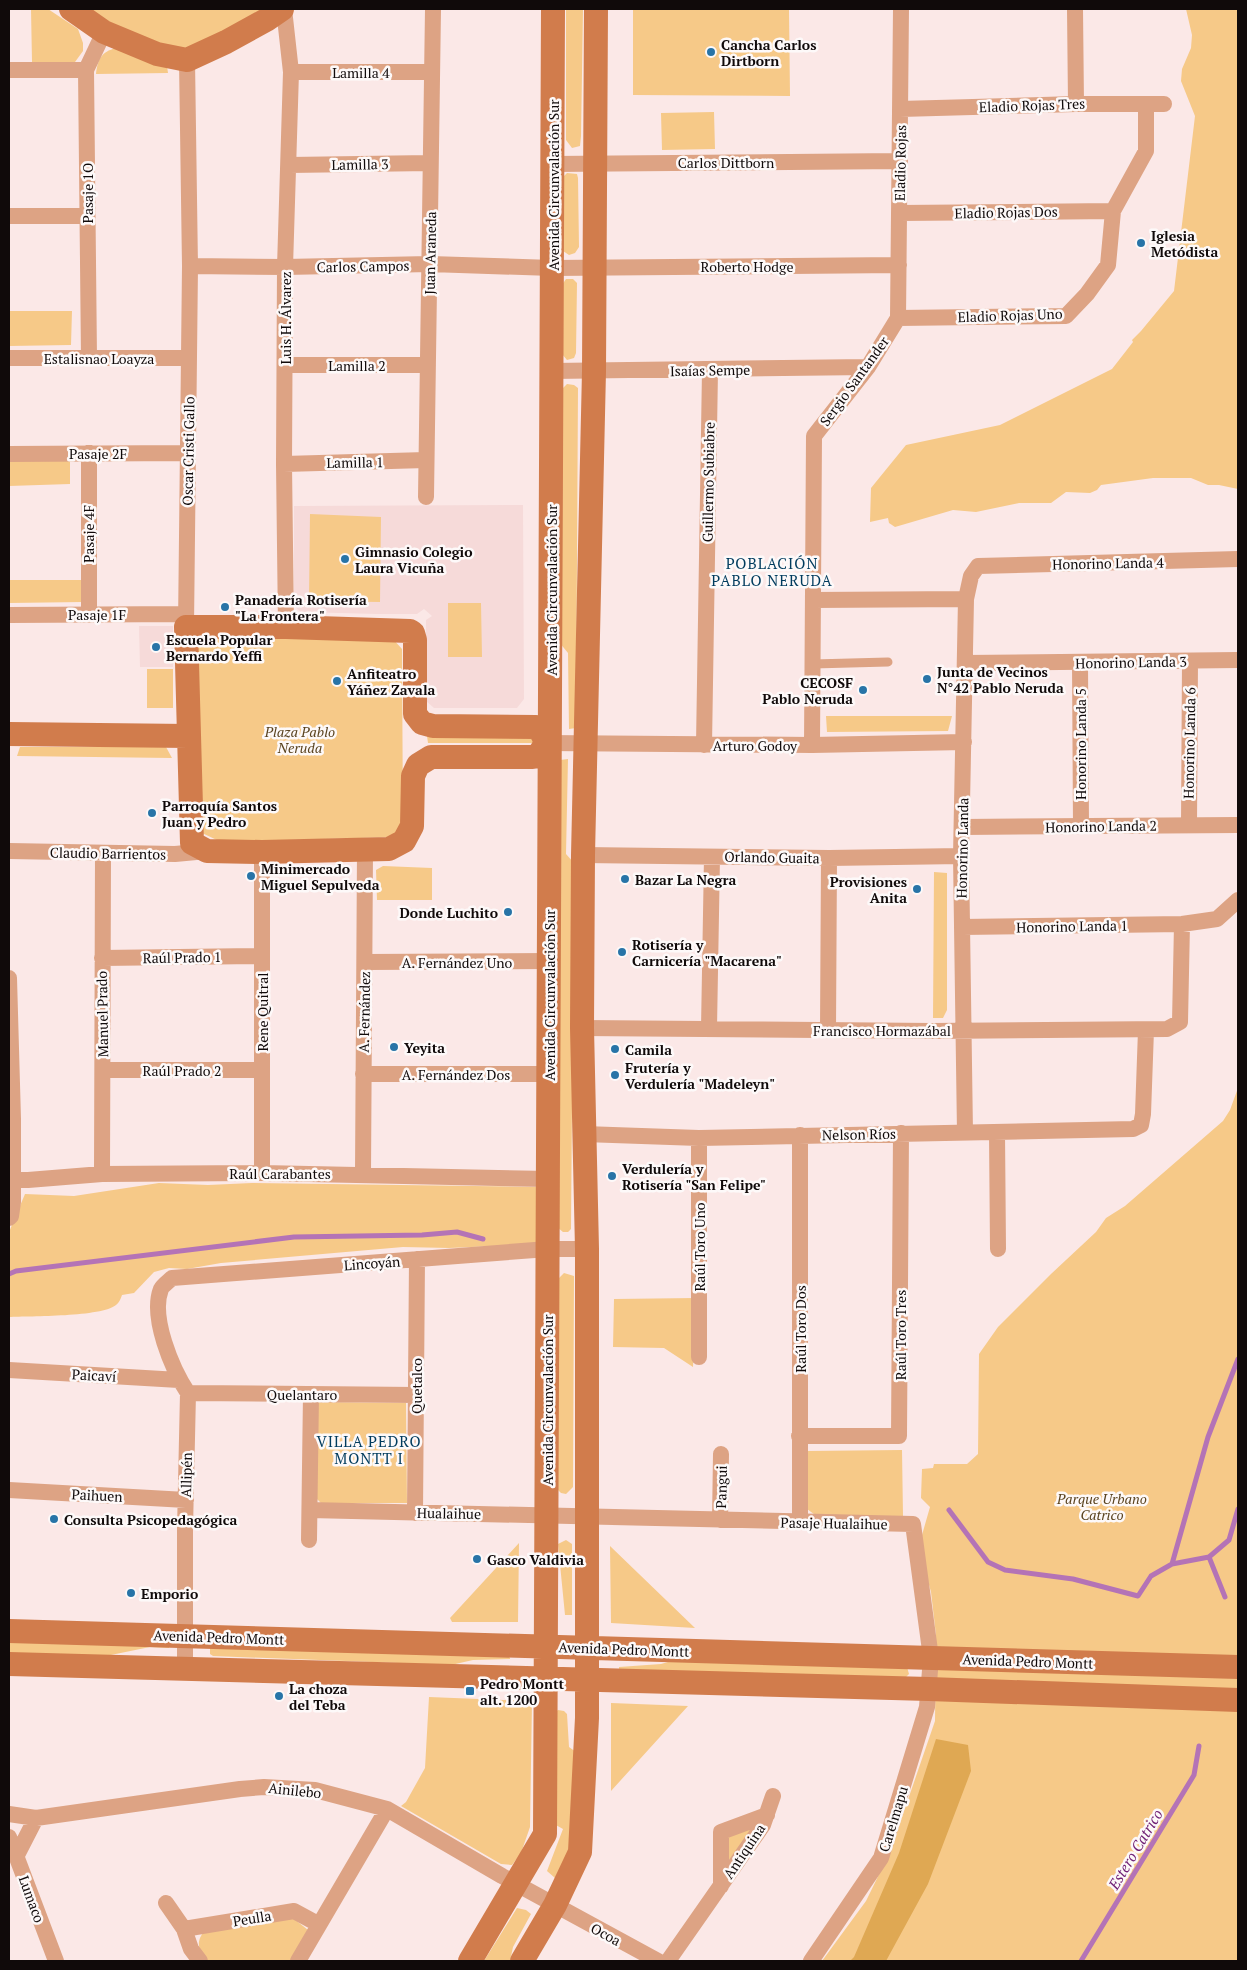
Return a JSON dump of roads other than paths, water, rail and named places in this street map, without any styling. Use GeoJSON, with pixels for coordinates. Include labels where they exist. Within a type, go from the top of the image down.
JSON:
{"type":"FeatureCollection","features":[{"type":"Feature","properties":{"kind":"main road"},"geometry":{"type":"LineString","coordinates":[[71,9],[104,32],[156,54],[187,60],[226,42],[283,9]]}},
{"type":"Feature","properties":{"kind":"main road","name":"Avenida Circunvalación Sur"},"geometry":{"type":"LineString","coordinates":[[470,1961],[545,1834],[549,1074],[548,743],[553,9]]}},
{"type":"Feature","properties":{"kind":"main road"},"geometry":{"type":"LineString","coordinates":[[522,1961],[555,1905],[580,1852],[587,1718],[587,1249],[582,1028],[583,855],[594,371],[596,9]]}},
{"type":"Feature","properties":{"kind":"main road"},"geometry":{"type":"LineString","coordinates":[[186,621],[286,627],[410,630],[415,640],[416,714],[422,722],[433,726],[536,727],[548,743],[538,756],[531,758],[431,757],[418,765],[413,776],[412,826],[404,842],[389,849],[262,852],[199,847]]}},
{"type":"Feature","properties":{"kind":"main road","name":"Oscar Cristi Gallo"},"geometry":{"type":"LineString","coordinates":[[186,621],[188,736],[199,847]]}},
{"type":"Feature","properties":{"kind":"main road"},"geometry":{"type":"LineString","coordinates":[[9,734],[188,736]]}},
{"type":"Feature","properties":{"kind":"main road","name":"Avenida Pedro Montt"},"geometry":{"type":"LineString","coordinates":[[9,1631],[1238,1667]]}},
{"type":"Feature","properties":{"kind":"main road"},"geometry":{"type":"LineString","coordinates":[[9,1664],[929,1689],[1238,1700]]}},
{"type":"Feature","properties":{"kind":"street","name":"Luis H. Álvarez"},"geometry":{"type":"LineString","coordinates":[[283,9],[291,72],[285,268],[284,464],[286,627]]}},
{"type":"Feature","properties":{"kind":"street","name":"Juan Araneda"},"geometry":{"type":"LineString","coordinates":[[426,497],[433,9]]}},
{"type":"Feature","properties":{"kind":"street","name":"Eladio Rojas"},"geometry":{"type":"LineString","coordinates":[[898,318],[901,9]]}},
{"type":"Feature","properties":{"kind":"street"},"geometry":{"type":"LineString","coordinates":[[1075,9],[1076,104]]}},
{"type":"Feature","properties":{"kind":"street","name":"Pasaje 1O"},"geometry":{"type":"LineString","coordinates":[[89,358],[86,70],[104,32]]}},
{"type":"Feature","properties":{"kind":"street","name":"Oscar Cristi Gallo"},"geometry":{"type":"LineString","coordinates":[[186,621],[190,266],[187,60]]}},
{"type":"Feature","properties":{"kind":"street"},"geometry":{"type":"LineString","coordinates":[[9,70],[86,70]]}},
{"type":"Feature","properties":{"kind":"street","name":"Lamilla 4"},"geometry":{"type":"LineString","coordinates":[[291,72],[431,72]]}},
{"type":"Feature","properties":{"kind":"street","name":"Eladio Rojas Tres"},"geometry":{"type":"LineString","coordinates":[[900,109],[1076,104],[1164,104]]}},
{"type":"Feature","properties":{"kind":"street","name":"Eladio Rojas Uno"},"geometry":{"type":"LineString","coordinates":[[898,318],[1066,316],[1087,294],[1108,266],[1113,211],[1146,151],[1146,104]]}},
{"type":"Feature","properties":{"kind":"street","name":"Carlos Dittborn"},"geometry":{"type":"LineString","coordinates":[[553,164],[595,162],[900,161]]}},
{"type":"Feature","properties":{"kind":"street","name":"Lamilla 3"},"geometry":{"type":"LineString","coordinates":[[289,165],[430,163]]}},
{"type":"Feature","properties":{"kind":"street","name":"Eladio Rojas Dos"},"geometry":{"type":"LineString","coordinates":[[900,213],[1113,211]]}},
{"type":"Feature","properties":{"kind":"street"},"geometry":{"type":"LineString","coordinates":[[9,216],[87,216]]}},
{"type":"Feature","properties":{"kind":"street","name":"Carlos Campos"},"geometry":{"type":"LineString","coordinates":[[190,266],[285,268],[430,264],[552,268],[595,266]]}},
{"type":"Feature","properties":{"kind":"street","name":"Roberto Hodge"},"geometry":{"type":"LineString","coordinates":[[595,266],[899,265]]}},
{"type":"Feature","properties":{"kind":"street","name":"Sergio Santander"},"geometry":{"type":"LineString","coordinates":[[812,744],[814,436],[868,367],[898,318]]}},
{"type":"Feature","properties":{"kind":"street","name":"Estalisnao Loayza"},"geometry":{"type":"LineString","coordinates":[[9,358],[188,358]]}},
{"type":"Feature","properties":{"kind":"street","name":"Lamilla 2"},"geometry":{"type":"LineString","coordinates":[[285,365],[428,365]]}},
{"type":"Feature","properties":{"kind":"street","name":"Isaías Sempe"},"geometry":{"type":"LineString","coordinates":[[552,371],[868,367]]}},
{"type":"Feature","properties":{"kind":"street","name":"Guillermo Subiabre"},"geometry":{"type":"LineString","coordinates":[[704,745],[710,370]]}},
{"type":"Feature","properties":{"kind":"street","name":"Pasaje 4F"},"geometry":{"type":"LineString","coordinates":[[88,453],[88,614]]}},
{"type":"Feature","properties":{"kind":"street","name":"Pasaje 2F"},"geometry":{"type":"LineString","coordinates":[[9,454],[188,453]]}},
{"type":"Feature","properties":{"kind":"street","name":"Lamilla 1"},"geometry":{"type":"LineString","coordinates":[[284,464],[426,460]]}},
{"type":"Feature","properties":{"kind":"street","name":"Honorino Landa 4"},"geometry":{"type":"LineString","coordinates":[[978,566],[1238,559]]}},
{"type":"Feature","properties":{"kind":"street","name":"Honorino Landa"},"geometry":{"type":"LineString","coordinates":[[965,1133],[962,1030],[961,856],[966,598],[971,576],[978,566]]}},
{"type":"Feature","properties":{"kind":"street"},"geometry":{"type":"LineString","coordinates":[[813,600],[966,598]]}},
{"type":"Feature","properties":{"kind":"street","name":"Pasaje 1F"},"geometry":{"type":"LineString","coordinates":[[9,615],[88,614],[186,621]]}},
{"type":"Feature","properties":{"kind":"street","name":"Honorino Landa 3"},"geometry":{"type":"LineString","coordinates":[[965,663],[1238,660]]}},
{"type":"Feature","properties":{"kind":"street","name":"Honorino Landa 6"},"geometry":{"type":"LineString","coordinates":[[1189,825],[1190,661]]}},
{"type":"Feature","properties":{"kind":"street","name":"Honorino Landa 5"},"geometry":{"type":"LineString","coordinates":[[1080,663],[1081,826]]}},
{"type":"Feature","properties":{"kind":"street","name":"Arturo Godoy"},"geometry":{"type":"LineString","coordinates":[[548,743],[704,745],[964,742]]}},
{"type":"Feature","properties":{"kind":"street","name":"Honorino Landa 2"},"geometry":{"type":"LineString","coordinates":[[963,827],[1238,825]]}},
{"type":"Feature","properties":{"kind":"street","name":"Claudio Barrientos"},"geometry":{"type":"LineString","coordinates":[[9,851],[175,854],[199,847]]}},
{"type":"Feature","properties":{"kind":"street","name":"A. Fernández"},"geometry":{"type":"LineString","coordinates":[[363,1174],[365,851]]}},
{"type":"Feature","properties":{"kind":"street","name":"Rene Quitral"},"geometry":{"type":"LineString","coordinates":[[262,852],[262,1173]]}},
{"type":"Feature","properties":{"kind":"street","name":"Manuel Prado"},"geometry":{"type":"LineString","coordinates":[[102,1174],[103,853]]}},
{"type":"Feature","properties":{"kind":"street","name":"Orlando Guaita"},"geometry":{"type":"LineString","coordinates":[[583,855],[829,858],[961,856]]}},
{"type":"Feature","properties":{"kind":"street"},"geometry":{"type":"LineString","coordinates":[[709,1028],[712,857]]}},
{"type":"Feature","properties":{"kind":"street"},"geometry":{"type":"LineString","coordinates":[[828,1030],[829,858]]}},
{"type":"Feature","properties":{"kind":"street","name":"Honorino Landa 1"},"geometry":{"type":"LineString","coordinates":[[962,927],[1182,924],[1218,919],[1238,900]]}},
{"type":"Feature","properties":{"kind":"street","name":"Francisco Hormazábal"},"geometry":{"type":"LineString","coordinates":[[582,1028],[828,1030],[1146,1030],[1167,1028],[1180,1022],[1182,924]]}},
{"type":"Feature","properties":{"kind":"street","name":"Raúl Prado 1"},"geometry":{"type":"LineString","coordinates":[[102,958],[262,956]]}},
{"type":"Feature","properties":{"kind":"street","name":"A. Fernández Uno"},"geometry":{"type":"LineString","coordinates":[[365,962],[549,961]]}},
{"type":"Feature","properties":{"kind":"street"},"geometry":{"type":"LineString","coordinates":[[9,978],[12,1180],[10,1217]]}},
{"type":"Feature","properties":{"kind":"street","name":"Nelson Ríos"},"geometry":{"type":"LineString","coordinates":[[584,1134],[699,1138],[1133,1129],[1141,1124],[1143,1114],[1146,1030]]}},
{"type":"Feature","properties":{"kind":"street","name":"Raúl Prado 2"},"geometry":{"type":"LineString","coordinates":[[103,1070],[262,1070]]}},
{"type":"Feature","properties":{"kind":"street","name":"A. Fernández Dos"},"geometry":{"type":"LineString","coordinates":[[363,1074],[549,1074]]}},
{"type":"Feature","properties":{"kind":"street","name":"Raúl Toro Tres"},"geometry":{"type":"LineString","coordinates":[[799,1436],[900,1436],[901,1133]]}},
{"type":"Feature","properties":{"kind":"street"},"geometry":{"type":"LineString","coordinates":[[997,1133],[998,1249]]}},
{"type":"Feature","properties":{"kind":"street","name":"Raúl Toro Dos"},"geometry":{"type":"LineString","coordinates":[[800,1135],[800,1522]]}},
{"type":"Feature","properties":{"kind":"street","name":"Raúl Toro Uno"},"geometry":{"type":"LineString","coordinates":[[699,1138],[699,1357]]}},
{"type":"Feature","properties":{"kind":"street","name":"Raúl Carabantes"},"geometry":{"type":"LineString","coordinates":[[12,1180],[102,1174],[262,1173],[548,1179]]}},
{"type":"Feature","properties":{"kind":"street","name":"Lincoyán"},"geometry":{"type":"LineString","coordinates":[[162,1288],[172,1278],[548,1249],[587,1249]]}},
{"type":"Feature","properties":{"kind":"street","name":"Quetalco"},"geometry":{"type":"LineString","coordinates":[[415,1512],[418,1259]]}},
{"type":"Feature","properties":{"kind":"street","name":"Allipén"},"geometry":{"type":"LineString","coordinates":[[162,1288],[158,1311],[166,1344],[184,1386],[186,1669]]}},
{"type":"Feature","properties":{"kind":"street","name":"Paicaví"},"geometry":{"type":"LineString","coordinates":[[9,1370],[184,1386]]}},
{"type":"Feature","properties":{"kind":"street","name":"Quelantaro"},"geometry":{"type":"LineString","coordinates":[[184,1386],[311,1394],[416,1395]]}},
{"type":"Feature","properties":{"kind":"street"},"geometry":{"type":"LineString","coordinates":[[309,1540],[311,1394]]}},
{"type":"Feature","properties":{"kind":"street","name":"Pangui"},"geometry":{"type":"LineString","coordinates":[[720,1520],[721,1454]]}},
{"type":"Feature","properties":{"kind":"street","name":"Paihuen"},"geometry":{"type":"LineString","coordinates":[[9,1490],[186,1500]]}},
{"type":"Feature","properties":{"kind":"street","name":"Hualaihue"},"geometry":{"type":"LineString","coordinates":[[310,1510],[588,1516]]}},
{"type":"Feature","properties":{"kind":"street","name":"Pasaje Hualaihue"},"geometry":{"type":"LineString","coordinates":[[588,1516],[913,1524],[931,1658],[929,1689]]}},
{"type":"Feature","properties":{"kind":"street","name":"Carelmapu"},"geometry":{"type":"LineString","coordinates":[[811,1961],[881,1858],[927,1707],[929,1689]]}},
{"type":"Feature","properties":{"kind":"street","name":"Ainilebo"},"geometry":{"type":"LineString","coordinates":[[9,1814],[36,1818],[240,1788],[264,1787],[314,1790],[387,1809],[555,1905]]}},
{"type":"Feature","properties":{"kind":"street","name":"Antiquina"},"geometry":{"type":"LineString","coordinates":[[668,1961],[763,1825],[773,1796]]}},
{"type":"Feature","properties":{"kind":"street"},"geometry":{"type":"LineString","coordinates":[[298,1961],[387,1809]]}},
{"type":"Feature","properties":{"kind":"street","name":"Antiquina"},"geometry":{"type":"LineString","coordinates":[[721,1886],[721,1832],[767,1815]]}},
{"type":"Feature","properties":{"kind":"street"},"geometry":{"type":"LineString","coordinates":[[17,1855],[36,1818]]}},
{"type":"Feature","properties":{"kind":"street","name":"Lumaco"},"geometry":{"type":"LineString","coordinates":[[9,1837],[56,1961]]}},
{"type":"Feature","properties":{"kind":"street"},"geometry":{"type":"LineString","coordinates":[[166,1903],[184,1930],[191,1949],[200,1961]]}},
{"type":"Feature","properties":{"kind":"street","name":"Ocoa"},"geometry":{"type":"LineString","coordinates":[[555,1905],[658,1961]]}},
{"type":"Feature","properties":{"kind":"street","name":"Peulla"},"geometry":{"type":"LineString","coordinates":[[184,1930],[294,1911],[318,1924]]}},
{"type":"Feature","properties":{"kind":"lane"},"geometry":{"type":"LineString","coordinates":[[813,664],[888,662]]}},
{"type":"Feature","properties":{"kind":"waterway"},"geometry":{"type":"LineString","coordinates":[[9,1274],[16,1271],[294,1237],[422,1235],[457,1232],[483,1239]]}},
{"type":"Feature","properties":{"kind":"waterway"},"geometry":{"type":"LineString","coordinates":[[1172,1564],[1208,1437],[1238,1359]]}},
{"type":"Feature","properties":{"kind":"waterway","name":"Estero Catrico"},"geometry":{"type":"LineString","coordinates":[[1225,1597],[1209,1557],[1229,1540],[1238,1509]]}},
{"type":"Feature","properties":{"kind":"waterway"},"geometry":{"type":"LineString","coordinates":[[949,1510],[988,1562],[1005,1570],[1073,1579],[1138,1596],[1151,1576],[1172,1564],[1209,1557]]}},
{"type":"Feature","properties":{"kind":"waterway","name":"Estero Catrico"},"geometry":{"type":"LineString","coordinates":[[1081,1961],[1194,1775],[1199,1746]]}},
{"type":"Feature","properties":{"kind":"place","name":"Cancha Carlos Dirtborn"},"geometry":{"type":"Point","coordinates":[711,52]}},
{"type":"Feature","properties":{"kind":"place","name":"Iglesia Metódista"},"geometry":{"type":"Point","coordinates":[1141,243]}},
{"type":"Feature","properties":{"kind":"place","name":"Gimnasio Colegio Laura Vicuña"},"geometry":{"type":"Point","coordinates":[345,559]}},
{"type":"Feature","properties":{"kind":"place","name":"Panadería Rotisería \"La Frontera\""},"geometry":{"type":"Point","coordinates":[225,607]}},
{"type":"Feature","properties":{"kind":"place","name":"Escuela Popular Bernardo Yeffi"},"geometry":{"type":"Point","coordinates":[156,647]}},
{"type":"Feature","properties":{"kind":"place","name":"Junta de Vecinos N°42 Pablo Neruda"},"geometry":{"type":"Point","coordinates":[927,679]}},
{"type":"Feature","properties":{"kind":"place","name":"Anfiteatro Yáñez Zavala"},"geometry":{"type":"Point","coordinates":[337,681]}},
{"type":"Feature","properties":{"kind":"place","name":"CECOSF Pablo Neruda"},"geometry":{"type":"Point","coordinates":[863,690]}},
{"type":"Feature","properties":{"kind":"place","name":"Parroquía Santos Juan y Pedro"},"geometry":{"type":"Point","coordinates":[152,813]}},
{"type":"Feature","properties":{"kind":"place","name":"Minimercado Miguel Sepulveda"},"geometry":{"type":"Point","coordinates":[251,876]}},
{"type":"Feature","properties":{"kind":"place","name":"Bazar La Negra"},"geometry":{"type":"Point","coordinates":[625,879]}},
{"type":"Feature","properties":{"kind":"place","name":"Provisiones Anita"},"geometry":{"type":"Point","coordinates":[917,889]}},
{"type":"Feature","properties":{"kind":"place","name":"Donde Luchito"},"geometry":{"type":"Point","coordinates":[508,912]}},
{"type":"Feature","properties":{"kind":"place","name":"Rotisería y Carnicería \"Macarena\""},"geometry":{"type":"Point","coordinates":[622,952]}},
{"type":"Feature","properties":{"kind":"place","name":"Yeyita"},"geometry":{"type":"Point","coordinates":[394,1047]}},
{"type":"Feature","properties":{"kind":"place","name":"Camila"},"geometry":{"type":"Point","coordinates":[615,1049]}},
{"type":"Feature","properties":{"kind":"place","name":"Frutería y Verdulería \"Madeleyn\""},"geometry":{"type":"Point","coordinates":[615,1075]}},
{"type":"Feature","properties":{"kind":"place","name":"Verdulería y Rotisería \"San Felipe\""},"geometry":{"type":"Point","coordinates":[612,1176]}},
{"type":"Feature","properties":{"kind":"place","name":"Consulta Psicopedagógica"},"geometry":{"type":"Point","coordinates":[54,1519]}},
{"type":"Feature","properties":{"kind":"place","name":"Gasco Valdivia"},"geometry":{"type":"Point","coordinates":[477,1559]}},
{"type":"Feature","properties":{"kind":"place","name":"Emporio"},"geometry":{"type":"Point","coordinates":[131,1593]}},
{"type":"Feature","properties":{"kind":"place","name":"Pedro Montt alt. 1200"},"geometry":{"type":"Point","coordinates":[470,1691]}},
{"type":"Feature","properties":{"kind":"place","name":"La choza del Teba"},"geometry":{"type":"Point","coordinates":[279,1696]}},
{"type":"Feature","properties":{"kind":"district","name":"POBLACIÓN PABLO NERUDA"},"geometry":{"type":"Point","coordinates":[772,572]}},
{"type":"Feature","properties":{"kind":"district","name":"VILLA PEDRO MONTT I"},"geometry":{"type":"Point","coordinates":[369,1450]}},
{"type":"Feature","properties":{"kind":"park label","name":"Plaza Pablo Neruda"},"geometry":{"type":"Point","coordinates":[300,740]}},
{"type":"Feature","properties":{"kind":"park label","name":"Parque Urbano Catrico"},"geometry":{"type":"Point","coordinates":[1102,1506]}}]}
